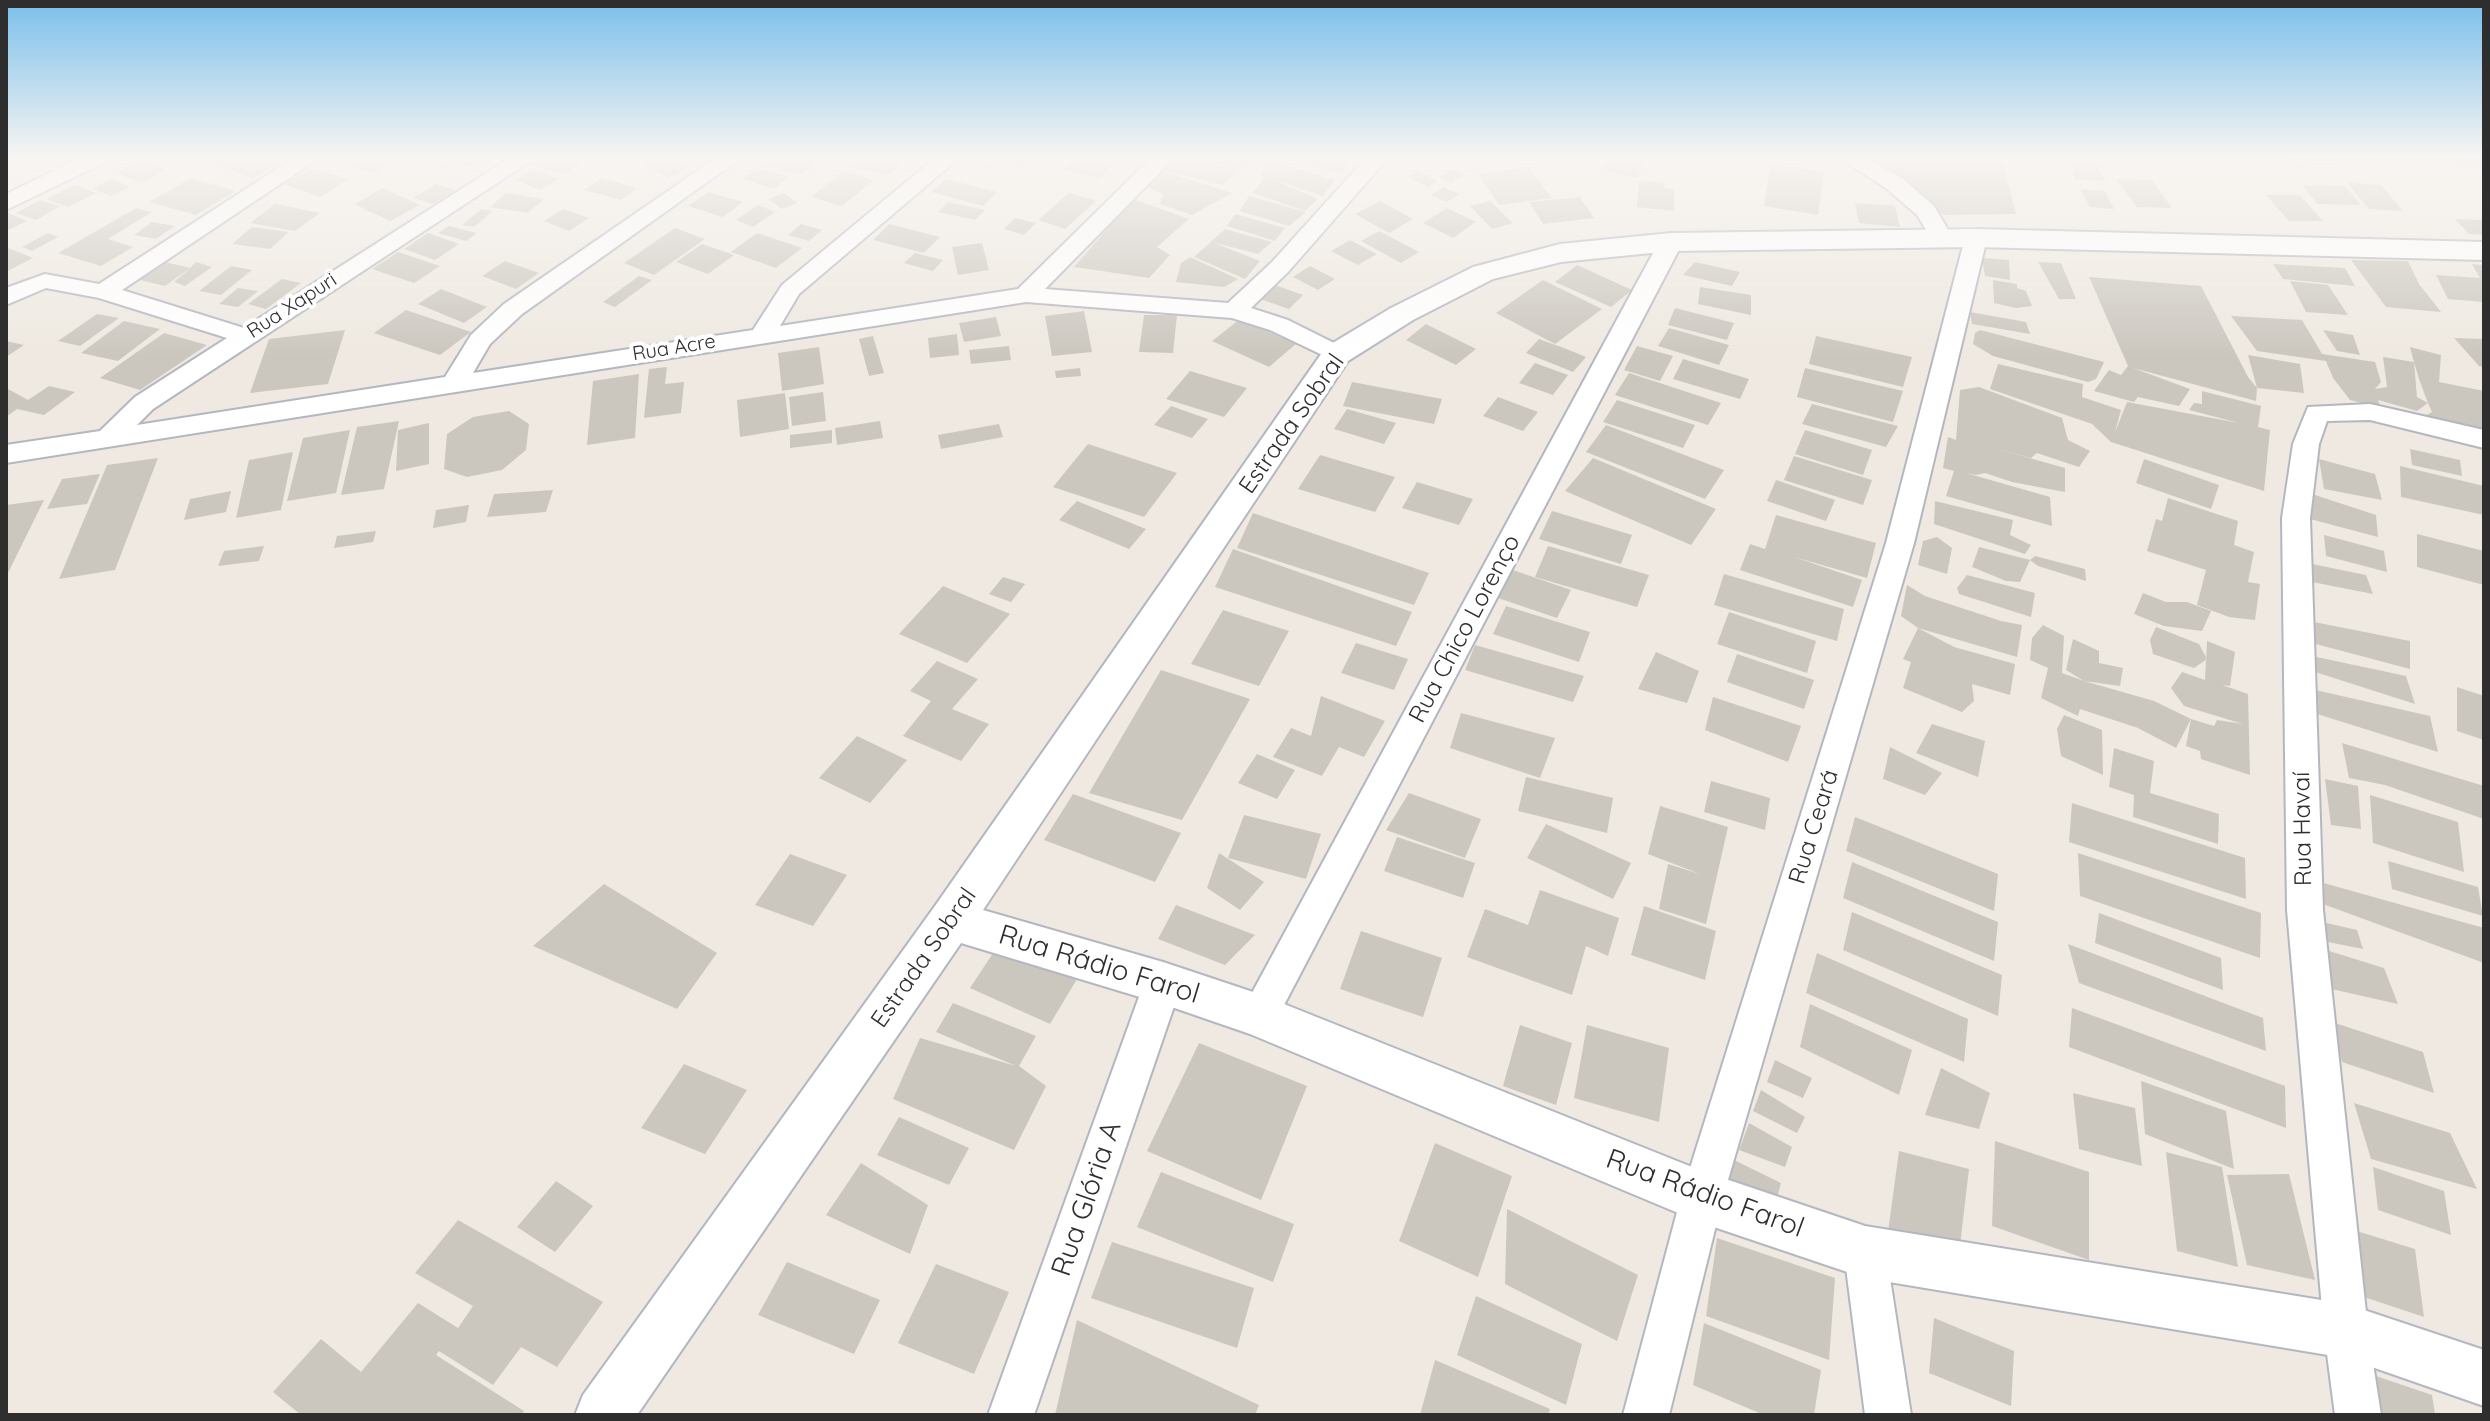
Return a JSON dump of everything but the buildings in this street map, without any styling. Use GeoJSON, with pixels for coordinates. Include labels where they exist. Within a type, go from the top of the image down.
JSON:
{"type":"FeatureCollection","features":[{"type":"Feature","properties":{"kind":"street"},"geometry":{"type":"LineString","coordinates":[[103,292],[207,224]]}},
{"type":"Feature","properties":{"kind":"street","name":"Rua Xapuri"},"geometry":{"type":"LineString","coordinates":[[108,438],[144,403],[420,224]]}},
{"type":"Feature","properties":{"kind":"street"},"geometry":{"type":"LineString","coordinates":[[455,382],[480,340],[513,309],[635,224]]}},
{"type":"Feature","properties":{"kind":"street"},"geometry":{"type":"LineString","coordinates":[[763,334],[790,290],[869,224]]}},
{"type":"Feature","properties":{"kind":"street"},"geometry":{"type":"LineString","coordinates":[[1026,295],[1097,224]]}},
{"type":"Feature","properties":{"kind":"street"},"geometry":{"type":"LineString","coordinates":[[1234,311],[1280,267],[1318,224]]}},
{"type":"Feature","properties":{"kind":"street"},"geometry":{"type":"LineString","coordinates":[[1942,224],[1959,238]]}},
{"type":"Feature","properties":{"kind":"street","name":"Estrada Sobral"},"geometry":{"type":"LineString","coordinates":[[603,1415],[951,920],[1337,354],[1402,314],[1483,273],[1560,253],[1671,242],[1959,238],[2484,251]]}},
{"type":"Feature","properties":{"kind":"street","name":"Rua Ceará"},"geometry":{"type":"LineString","coordinates":[[1646,1415],[1702,1197],[1900,543],[1959,238]]}},
{"type":"Feature","properties":{"kind":"street","name":"Rua Chico Lorenço"},"geometry":{"type":"LineString","coordinates":[[1259,1016],[1671,242]]}},
{"type":"Feature","properties":{"kind":"street"},"geometry":{"type":"LineString","coordinates":[[6,298],[22,288],[45,281],[103,292],[245,336]]}},
{"type":"Feature","properties":{"kind":"street","name":"Rua Acre"},"geometry":{"type":"LineString","coordinates":[[6,454],[1026,295],[1234,311],[1279,325],[1337,354]]}},
{"type":"Feature","properties":{"kind":"street","name":"Rua Havaí"},"geometry":{"type":"LineString","coordinates":[[2358,1415],[2346,1331],[2305,910],[2296,518],[2306,444],[2317,413],[2332,410],[2370,412],[2484,439]]}},
{"type":"Feature","properties":{"kind":"street","name":"Rua Rádio Farol"},"geometry":{"type":"LineString","coordinates":[[951,920],[1163,983],[1259,1016],[1702,1197],[1865,1252],[2346,1331],[2484,1378]]}},
{"type":"Feature","properties":{"kind":"street","name":"Rua Glória A"},"geometry":{"type":"LineString","coordinates":[[1011,1415],[1163,983]]}},
{"type":"Feature","properties":{"kind":"street"},"geometry":{"type":"LineString","coordinates":[[1865,1252],[1888,1415]]}}]}
